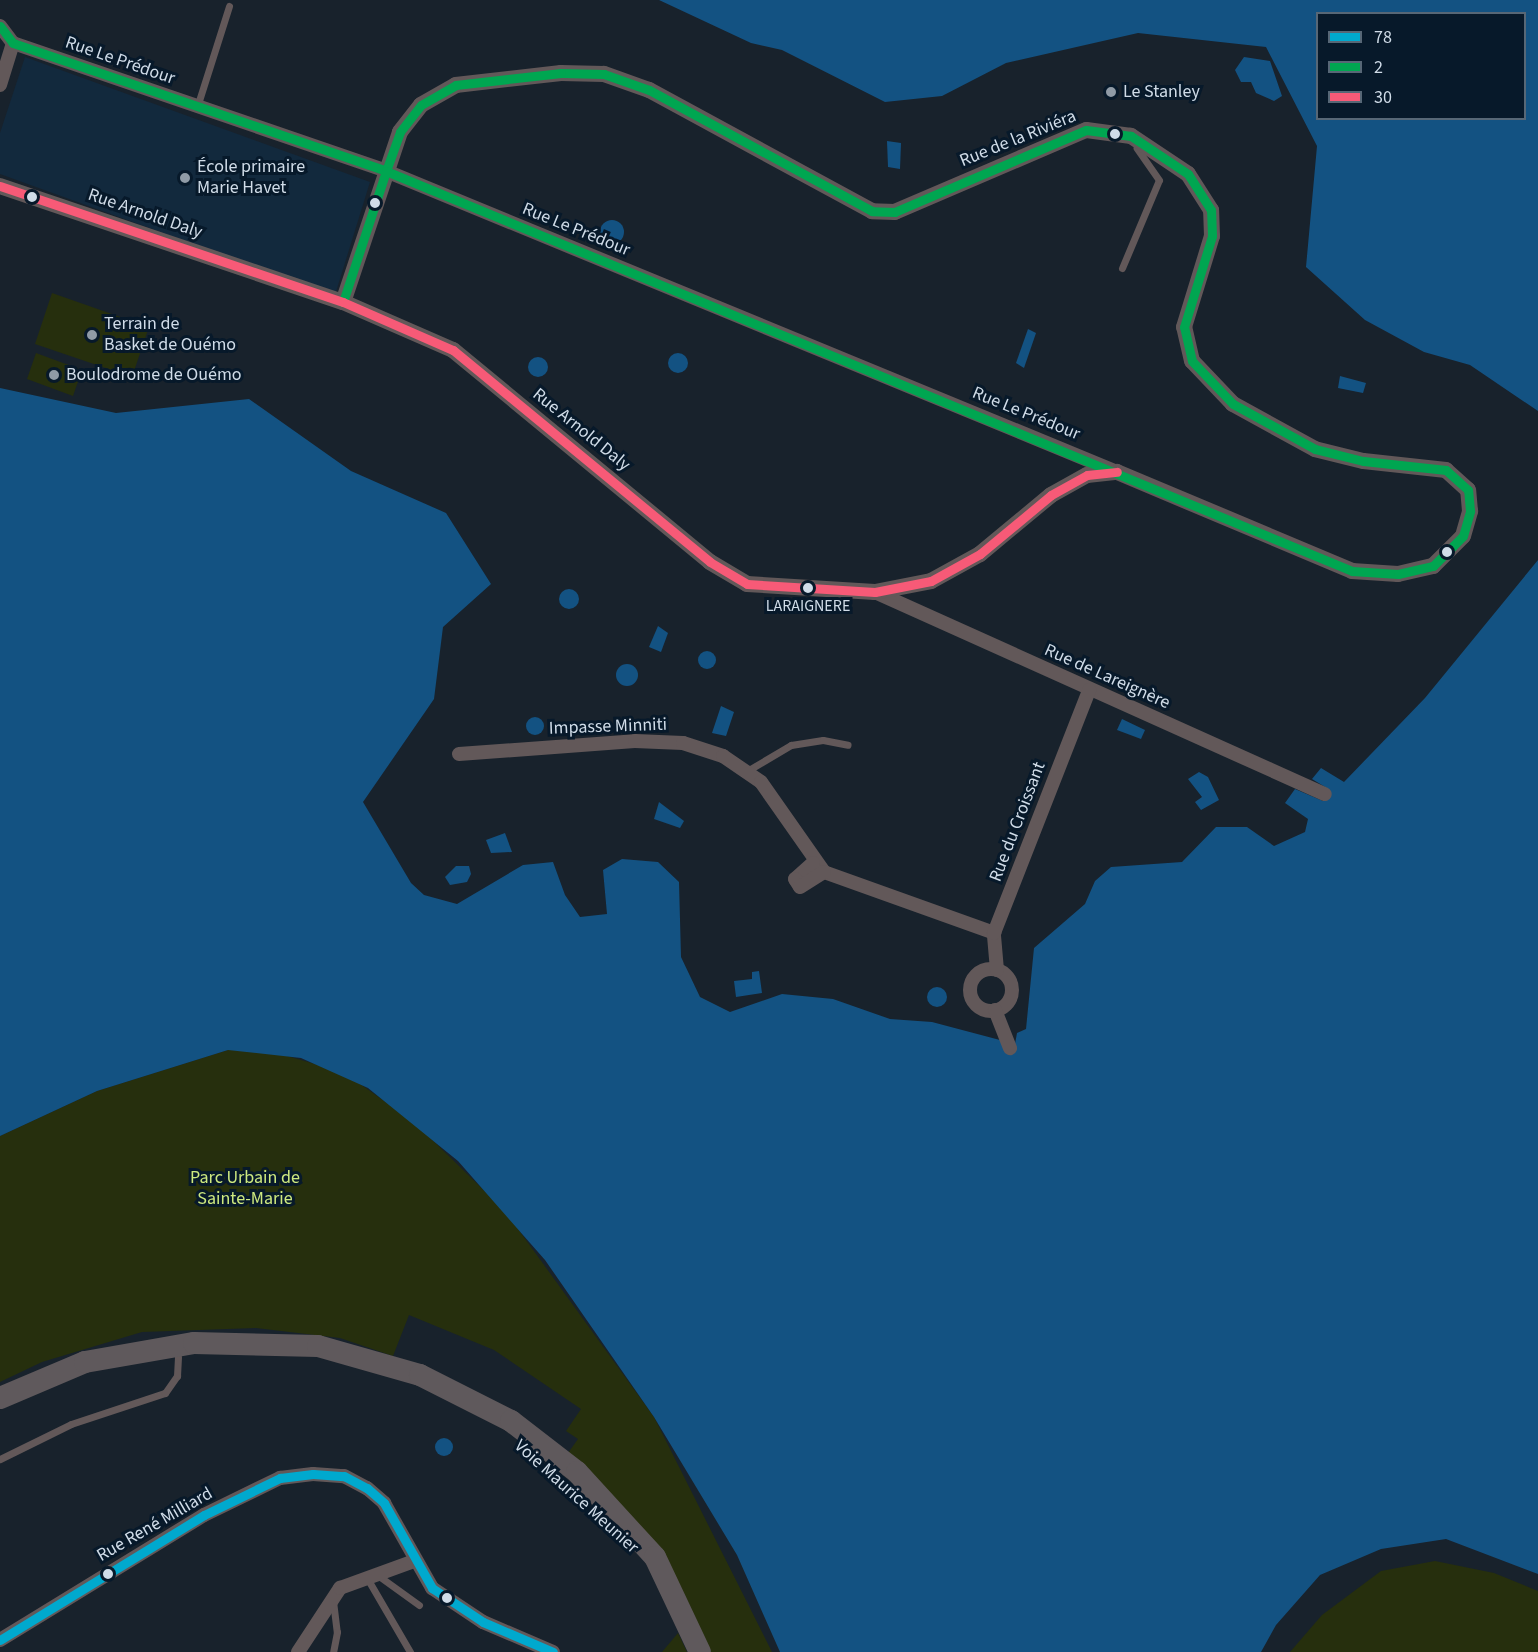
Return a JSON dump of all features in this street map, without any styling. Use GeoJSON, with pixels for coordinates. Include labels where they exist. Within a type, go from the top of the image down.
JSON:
{"type":"FeatureCollection","features":[{"type":"Feature","properties":{"kind":"main road","name":"Voie Maurice Meunier"},"geometry":{"type":"LineString","coordinates":[[0,1398],[74,1366],[131,1352],[240,1341],[318,1346],[420,1375],[465,1395],[533,1435],[578,1472],[655,1557],[699,1649]]}},
{"type":"Feature","properties":{"kind":"main road","name":"Voie Maurice Meunier"},"geometry":{"type":"LineString","coordinates":[[0,1410],[92,1371],[178,1357],[297,1356],[360,1365],[466,1404],[523,1446],[647,1563],[699,1649]]}},
{"type":"Feature","properties":{"kind":"street"},"geometry":{"type":"LineString","coordinates":[[0,26],[14,43],[0,85]]}},
{"type":"Feature","properties":{"kind":"street","name":"Rue Le Prédour"},"geometry":{"type":"LineString","coordinates":[[14,43],[386,171],[1117,472]]}},
{"type":"Feature","properties":{"kind":"street","name":"Rue de la Riviéra"},"geometry":{"type":"LineString","coordinates":[[343,302],[400,132],[421,105],[456,85],[561,73],[604,74],[649,90],[872,211],[895,212],[1086,130],[1124,136],[1188,174],[1211,210],[1212,236],[1184,327],[1192,361],[1233,404],[1305,445],[1363,461],[1446,470],[1468,490],[1470,511],[1463,537],[1433,566],[1398,574],[1352,571],[1117,472]]}},
{"type":"Feature","properties":{"kind":"street","name":"Rue Arnold Daly"},"geometry":{"type":"LineString","coordinates":[[0,186],[343,302],[453,350],[710,561],[747,584],[875,592],[951,574],[1051,495],[1087,475],[1117,472]]}},
{"type":"Feature","properties":{"kind":"street","name":"Rue de Lareignère"},"geometry":{"type":"LineString","coordinates":[[875,592],[1325,794]]}},
{"type":"Feature","properties":{"kind":"street","name":"Rue du Croissant"},"geometry":{"type":"LineString","coordinates":[[995,1010],[1012,993],[1009,979],[998,970],[994,933],[1089,690]]}},
{"type":"Feature","properties":{"kind":"street","name":"Impasse Minniti"},"geometry":{"type":"LineString","coordinates":[[459,754],[635,741],[682,742],[723,756],[747,771],[779,804],[813,863],[824,872],[994,933]]}},
{"type":"Feature","properties":{"kind":"street"},"geometry":{"type":"LineString","coordinates":[[813,863],[795,879],[800,887],[824,872]]}},
{"type":"Feature","properties":{"kind":"street"},"geometry":{"type":"LineString","coordinates":[[998,970],[981,971],[970,986],[974,1003],[995,1010],[1010,1048]]}},
{"type":"Feature","properties":{"kind":"street","name":"Rue René Milliard"},"geometry":{"type":"LineString","coordinates":[[0,1640],[204,1515],[280,1479],[344,1476],[367,1488],[384,1503],[414,1561],[432,1588],[458,1608],[554,1652]]}},
{"type":"Feature","properties":{"kind":"street"},"geometry":{"type":"LineString","coordinates":[[298,1652],[340,1588],[370,1574],[414,1561]]}},
{"type":"Feature","properties":{"kind":"lane"},"geometry":{"type":"LineString","coordinates":[[196,107],[229,6]]}},
{"type":"Feature","properties":{"kind":"lane"},"geometry":{"type":"LineString","coordinates":[[1122,268],[1159,180],[1150,161],[1124,136]]}},
{"type":"Feature","properties":{"kind":"lane"},"geometry":{"type":"LineString","coordinates":[[747,771],[762,757],[791,745],[823,740],[848,746]]}},
{"type":"Feature","properties":{"kind":"lane"},"geometry":{"type":"LineString","coordinates":[[0,1459],[71,1424],[165,1393],[177,1376],[178,1357]]}},
{"type":"Feature","properties":{"kind":"lane"},"geometry":{"type":"LineString","coordinates":[[523,1446],[533,1447],[561,1470],[578,1472]]}},
{"type":"Feature","properties":{"kind":"lane"},"geometry":{"type":"LineString","coordinates":[[370,1574],[418,1605]]}},
{"type":"Feature","properties":{"kind":"lane"},"geometry":{"type":"LineString","coordinates":[[370,1574],[410,1652]]}},
{"type":"Feature","properties":{"kind":"lane"},"geometry":{"type":"LineString","coordinates":[[332,1598],[337,1632],[333,1652]]}},
{"type":"Feature","properties":{"kind":"shaded area","name":"École primaire Marie Havet"},"geometry":{"type":"Polygon","coordinates":[[[25,57],[370,182],[335,295],[0,174],[0,133],[25,57]]]}},
{"type":"Feature","properties":{"kind":"green space","name":"Terrain de Basket de Ouémo"},"geometry":{"type":"Polygon","coordinates":[[[52,293],[149,327],[132,377],[35,344],[52,293]]]}},
{"type":"Feature","properties":{"kind":"green space","name":"Boulodrome de Ouémo"},"geometry":{"type":"Polygon","coordinates":[[[36,353],[82,370],[73,396],[27,379],[36,353]]]}},
{"type":"Feature","properties":{"kind":"green space","name":"Parc Urbain de Sainte-Marie"},"geometry":{"type":"Polygon","coordinates":[[[228,1050],[266,1050],[343,1072],[414,1122],[505,1211],[654,1417],[772,1652],[711,1652],[681,1587],[568,1453],[578,1439],[566,1431],[581,1409],[494,1350],[409,1315],[393,1356],[340,1338],[256,1328],[142,1332],[42,1362],[0,1382],[0,1136],[97,1091],[228,1050]]]}},
{"type":"Feature","properties":{"kind":"green space"},"geometry":{"type":"Polygon","coordinates":[[[1435,1561],[1494,1573],[1538,1591],[1538,1652],[1290,1652],[1322,1615],[1381,1571],[1435,1561]]]}},
{"type":"Feature","properties":{"kind":"green space"},"geometry":{"type":"Polygon","coordinates":[[[678,1633],[687,1652],[662,1652],[678,1633]]]}},
{"type":"Feature","properties":{"kind":"water"},"geometry":{"type":"Polygon","coordinates":[[[659,0],[1538,0],[1538,411],[1470,365],[1424,352],[1365,320],[1306,267],[1317,146],[1266,47],[1138,33],[1006,63],[942,96],[885,102],[782,50],[751,43],[659,0]]]}},
{"type":"Feature","properties":{"kind":"water"},"geometry":{"type":"Polygon","coordinates":[[[1244,57],[1270,61],[1282,96],[1274,101],[1256,93],[1251,82],[1241,82],[1235,70],[1244,57]]]}},
{"type":"Feature","properties":{"kind":"water"},"geometry":{"type":"Polygon","coordinates":[[[887,141],[901,143],[900,169],[888,167],[887,141]]]}},
{"type":"Feature","properties":{"kind":"water"},"geometry":{"type":"Polygon","coordinates":[[[607,220],[617,220],[624,227],[624,237],[617,244],[607,244],[600,237],[600,227],[607,220]]]}},
{"type":"Feature","properties":{"kind":"water"},"geometry":{"type":"Polygon","coordinates":[[[1028,329],[1036,333],[1024,368],[1016,363],[1028,329]]]}},
{"type":"Feature","properties":{"kind":"water"},"geometry":{"type":"Polygon","coordinates":[[[678,353],[685,356],[688,363],[685,370],[678,373],[671,370],[668,363],[671,356],[678,353]]]}},
{"type":"Feature","properties":{"kind":"water"},"geometry":{"type":"Polygon","coordinates":[[[538,357],[545,360],[548,367],[545,374],[538,377],[531,374],[528,367],[531,360],[538,357]]]}},
{"type":"Feature","properties":{"kind":"water"},"geometry":{"type":"Polygon","coordinates":[[[1340,376],[1366,383],[1363,393],[1338,388],[1340,376]]]}},
{"type":"Feature","properties":{"kind":"water"},"geometry":{"type":"Polygon","coordinates":[[[0,388],[116,413],[249,399],[351,471],[446,513],[491,584],[443,627],[434,699],[363,802],[411,883],[424,895],[457,904],[523,865],[553,862],[565,895],[580,917],[607,914],[603,870],[622,859],[658,862],[679,882],[681,957],[700,997],[730,1012],[782,994],[833,999],[890,1019],[932,1022],[1015,1044],[1017,1033],[1026,1029],[1034,948],[1085,904],[1095,881],[1111,867],[1182,862],[1216,827],[1247,827],[1274,846],[1305,832],[1308,819],[1285,803],[1295,789],[1323,801],[1330,790],[1312,779],[1321,768],[1344,782],[1425,698],[1538,560],[1538,1574],[1446,1539],[1381,1549],[1320,1575],[1276,1625],[1261,1652],[780,1652],[737,1555],[654,1417],[545,1260],[458,1161],[368,1088],[301,1058],[228,1050],[97,1091],[0,1136],[0,388]]]}},
{"type":"Feature","properties":{"kind":"water"},"geometry":{"type":"Polygon","coordinates":[[[569,589],[576,592],[579,599],[576,606],[569,609],[562,606],[559,599],[562,592],[569,589]]]}},
{"type":"Feature","properties":{"kind":"water"},"geometry":{"type":"Polygon","coordinates":[[[658,626],[668,633],[661,652],[649,647],[658,626]]]}},
{"type":"Feature","properties":{"kind":"water"},"geometry":{"type":"Polygon","coordinates":[[[707,651],[713,654],[716,660],[713,666],[707,669],[701,666],[698,660],[701,654],[707,651]]]}},
{"type":"Feature","properties":{"kind":"water"},"geometry":{"type":"Polygon","coordinates":[[[627,664],[635,667],[638,675],[635,683],[627,686],[619,683],[616,675],[619,667],[627,664]]]}},
{"type":"Feature","properties":{"kind":"water"},"geometry":{"type":"Polygon","coordinates":[[[721,706],[734,712],[726,736],[712,733],[721,706]]]}},
{"type":"Feature","properties":{"kind":"water"},"geometry":{"type":"Polygon","coordinates":[[[535,717],[541,720],[544,726],[541,732],[535,735],[529,732],[526,726],[529,720],[535,717]]]}},
{"type":"Feature","properties":{"kind":"water"},"geometry":{"type":"Polygon","coordinates":[[[1122,719],[1145,730],[1141,739],[1117,730],[1122,719]]]}},
{"type":"Feature","properties":{"kind":"water"},"geometry":{"type":"Polygon","coordinates":[[[1199,772],[1208,777],[1219,800],[1201,810],[1195,802],[1202,797],[1188,779],[1199,772]]]}},
{"type":"Feature","properties":{"kind":"water"},"geometry":{"type":"Polygon","coordinates":[[[659,802],[684,821],[680,828],[654,819],[659,802]]]}},
{"type":"Feature","properties":{"kind":"water"},"geometry":{"type":"Polygon","coordinates":[[[505,833],[512,852],[491,853],[486,840],[505,833]]]}},
{"type":"Feature","properties":{"kind":"water"},"geometry":{"type":"Polygon","coordinates":[[[456,866],[469,866],[471,874],[467,882],[450,885],[445,877],[456,866]]]}},
{"type":"Feature","properties":{"kind":"water"},"geometry":{"type":"Polygon","coordinates":[[[759,971],[762,993],[736,997],[734,981],[752,979],[752,972],[759,971]]]}},
{"type":"Feature","properties":{"kind":"water"},"geometry":{"type":"Polygon","coordinates":[[[937,987],[944,990],[947,997],[944,1004],[937,1007],[930,1004],[927,997],[930,990],[937,987]]]}},
{"type":"Feature","properties":{"kind":"water"},"geometry":{"type":"Polygon","coordinates":[[[440,1438],[448,1438],[453,1443],[451,1454],[440,1456],[435,1451],[435,1443],[440,1438]]]}},
{"type":"Feature","properties":{"kind":"transit line","name":"2"},"geometry":{"type":"LineString","coordinates":[[0,26],[13,43],[386,171],[1352,571],[1398,574],[1433,566],[1463,536],[1470,511],[1468,490],[1446,470],[1363,461],[1315,449],[1233,404],[1192,361],[1184,327],[1212,236],[1211,210],[1188,174],[1131,136],[1086,130],[895,212],[872,211],[649,90],[604,74],[561,73],[456,85],[421,105],[400,132],[386,171],[343,302]]}},
{"type":"Feature","properties":{"kind":"transit line","name":"30"},"geometry":{"type":"LineString","coordinates":[[0,186],[343,302],[453,350],[710,562],[747,584],[875,592],[931,581],[980,554],[1051,495],[1087,475],[1117,472]]}},
{"type":"Feature","properties":{"kind":"transit line","name":"78"},"geometry":{"type":"LineString","coordinates":[[0,1640],[204,1515],[280,1478],[313,1474],[344,1476],[367,1488],[384,1503],[432,1588],[483,1622],[553,1652]]}},
{"type":"Feature","properties":{"kind":"place","name":"Le Stanley"},"geometry":{"type":"Point","coordinates":[1111,92]}},
{"type":"Feature","properties":{"kind":"place","name":"École primaire Marie Havet"},"geometry":{"type":"Point","coordinates":[185,178]}},
{"type":"Feature","properties":{"kind":"place","name":"Terrain de Basket de Ouémo"},"geometry":{"type":"Point","coordinates":[92,335]}},
{"type":"Feature","properties":{"kind":"place","name":"Boulodrome de Ouémo"},"geometry":{"type":"Point","coordinates":[54,375]}},
{"type":"Feature","properties":{"kind":"place","name":"LARAIGNERE"},"geometry":{"type":"Point","coordinates":[808,588]}}]}
